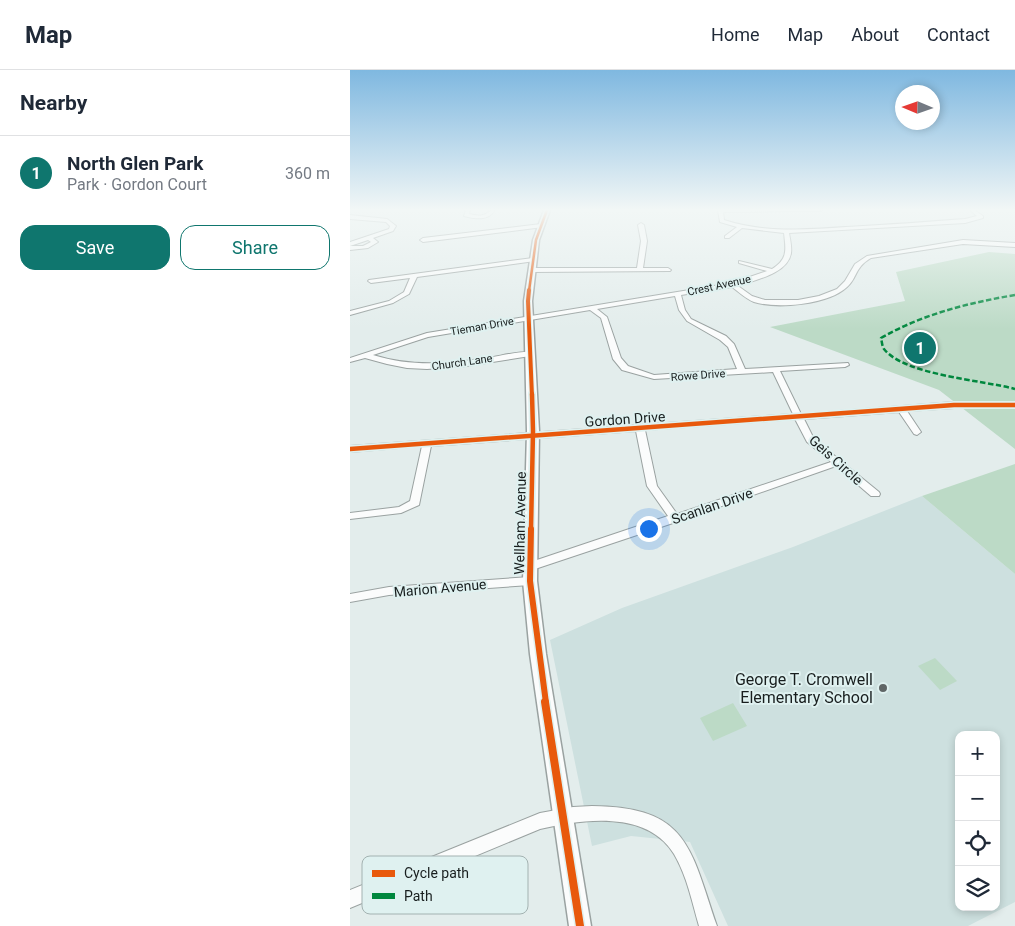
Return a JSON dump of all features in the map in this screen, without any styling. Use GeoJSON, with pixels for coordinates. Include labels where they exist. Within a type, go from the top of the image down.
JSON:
{"type":"FeatureCollection","features":[{"type":"Feature","properties":{"kind":"street","name":"Wellham Avenue"},"geometry":{"type":"LineString","coordinates":[[535,250],[532,265],[529,318],[533,436],[530,574],[538,654],[580,926]]}},
{"type":"Feature","properties":{"kind":"street"},"geometry":{"type":"LineString","coordinates":[[640,270],[643,250]]}},
{"type":"Feature","properties":{"kind":"street","name":"Crest Avenue"},"geometry":{"type":"LineString","coordinates":[[677,294],[734,285],[772,272],[786,261],[788,250]]}},
{"type":"Feature","properties":{"kind":"street"},"geometry":{"type":"LineString","coordinates":[[734,285],[753,299],[764,303],[796,302],[839,291],[849,282],[852,270],[859,262],[869,258],[916,250]]}},
{"type":"Feature","properties":{"kind":"street"},"geometry":{"type":"LineString","coordinates":[[741,262],[772,272]]}},
{"type":"Feature","properties":{"kind":"street"},"geometry":{"type":"LineString","coordinates":[[371,281],[532,265],[668,270]]}},
{"type":"Feature","properties":{"kind":"street"},"geometry":{"type":"LineString","coordinates":[[350,313],[372,309],[399,298],[407,293],[414,276]]}},
{"type":"Feature","properties":{"kind":"street"},"geometry":{"type":"LineString","coordinates":[[677,294],[682,310],[689,320],[723,338],[731,346],[742,372]]}},
{"type":"Feature","properties":{"kind":"street","name":"Tieman Drive"},"geometry":{"type":"LineString","coordinates":[[350,360],[427,335],[677,294]]}},
{"type":"Feature","properties":{"kind":"street","name":"Rowe Drive"},"geometry":{"type":"LineString","coordinates":[[591,308],[604,317],[617,359],[625,368],[654,377],[845,365]]}},
{"type":"Feature","properties":{"kind":"street","name":"Church Lane"},"geometry":{"type":"LineString","coordinates":[[365,355],[402,366],[422,368],[452,366],[530,354]]}},
{"type":"Feature","properties":{"kind":"street","name":"Geis Circle"},"geometry":{"type":"LineString","coordinates":[[775,369],[810,440],[875,494]]}},
{"type":"Feature","properties":{"kind":"street","name":"Gordon Drive"},"geometry":{"type":"LineString","coordinates":[[350,449],[954,405],[1015,405]]}},
{"type":"Feature","properties":{"kind":"street"},"geometry":{"type":"LineString","coordinates":[[901,409],[917,432]]}},
{"type":"Feature","properties":{"kind":"street"},"geometry":{"type":"LineString","coordinates":[[640,429],[652,486],[676,519]]}},
{"type":"Feature","properties":{"kind":"street"},"geometry":{"type":"LineString","coordinates":[[350,516],[401,510],[415,503],[427,444]]}},
{"type":"Feature","properties":{"kind":"street","name":"Scanlan Drive"},"geometry":{"type":"LineString","coordinates":[[530,574],[676,519],[837,463]]}},
{"type":"Feature","properties":{"kind":"street","name":"Marion Avenue"},"geometry":{"type":"LineString","coordinates":[[350,598],[389,591],[530,574]]}},
{"type":"Feature","properties":{"kind":"street"},"geometry":{"type":"LineString","coordinates":[[456,856],[540,821],[564,815],[619,815],[636,817],[665,831],[674,840],[683,856],[708,926]]}},
{"type":"Feature","properties":{"kind":"street"},"geometry":{"type":"LineString","coordinates":[[350,900],[362,895]]}},
{"type":"Feature","properties":{"kind":"shaded area"},"geometry":{"type":"Polygon","coordinates":[[[922,496],[1015,574],[1015,902],[1000,910],[1000,731],[955,731],[955,911],[997,911],[968,926],[728,926],[690,842],[631,836],[592,846],[550,640],[622,608],[793,547],[922,496]]]}},
{"type":"Feature","properties":{"kind":"green space"},"geometry":{"type":"Polygon","coordinates":[[[989,252],[1015,254],[1015,449],[939,390],[770,327],[905,301],[896,272],[989,252]]]}},
{"type":"Feature","properties":{"kind":"green space"},"geometry":{"type":"Polygon","coordinates":[[[1015,464],[1015,574],[922,496],[1015,464]]]}},
{"type":"Feature","properties":{"kind":"green space"},"geometry":{"type":"Polygon","coordinates":[[[935,658],[957,681],[940,690],[918,666],[935,658]]]}},
{"type":"Feature","properties":{"kind":"green space"},"geometry":{"type":"Polygon","coordinates":[[[733,703],[747,726],[713,741],[700,718],[733,703]]]}},
{"type":"Feature","properties":{"kind":"marked path"},"geometry":{"type":"LineString","coordinates":[[1015,295],[980,301],[929,315],[912,321],[881,338],[883,348],[897,360],[917,369],[1015,389]]}},
{"type":"Feature","properties":{"kind":"cycle path"},"geometry":{"type":"LineString","coordinates":[[535,250],[528,301],[533,431],[530,581],[538,654],[580,926]]}},
{"type":"Feature","properties":{"kind":"cycle path"},"geometry":{"type":"LineString","coordinates":[[350,449],[954,405],[1015,405]]}},
{"type":"Feature","properties":{"kind":"place","name":"North Glen Park"},"geometry":{"type":"Point","coordinates":[920,348]}},
{"type":"Feature","properties":{"kind":"place","name":"George T. Cromwell Elementary School"},"geometry":{"type":"Point","coordinates":[883,688]}}]}
